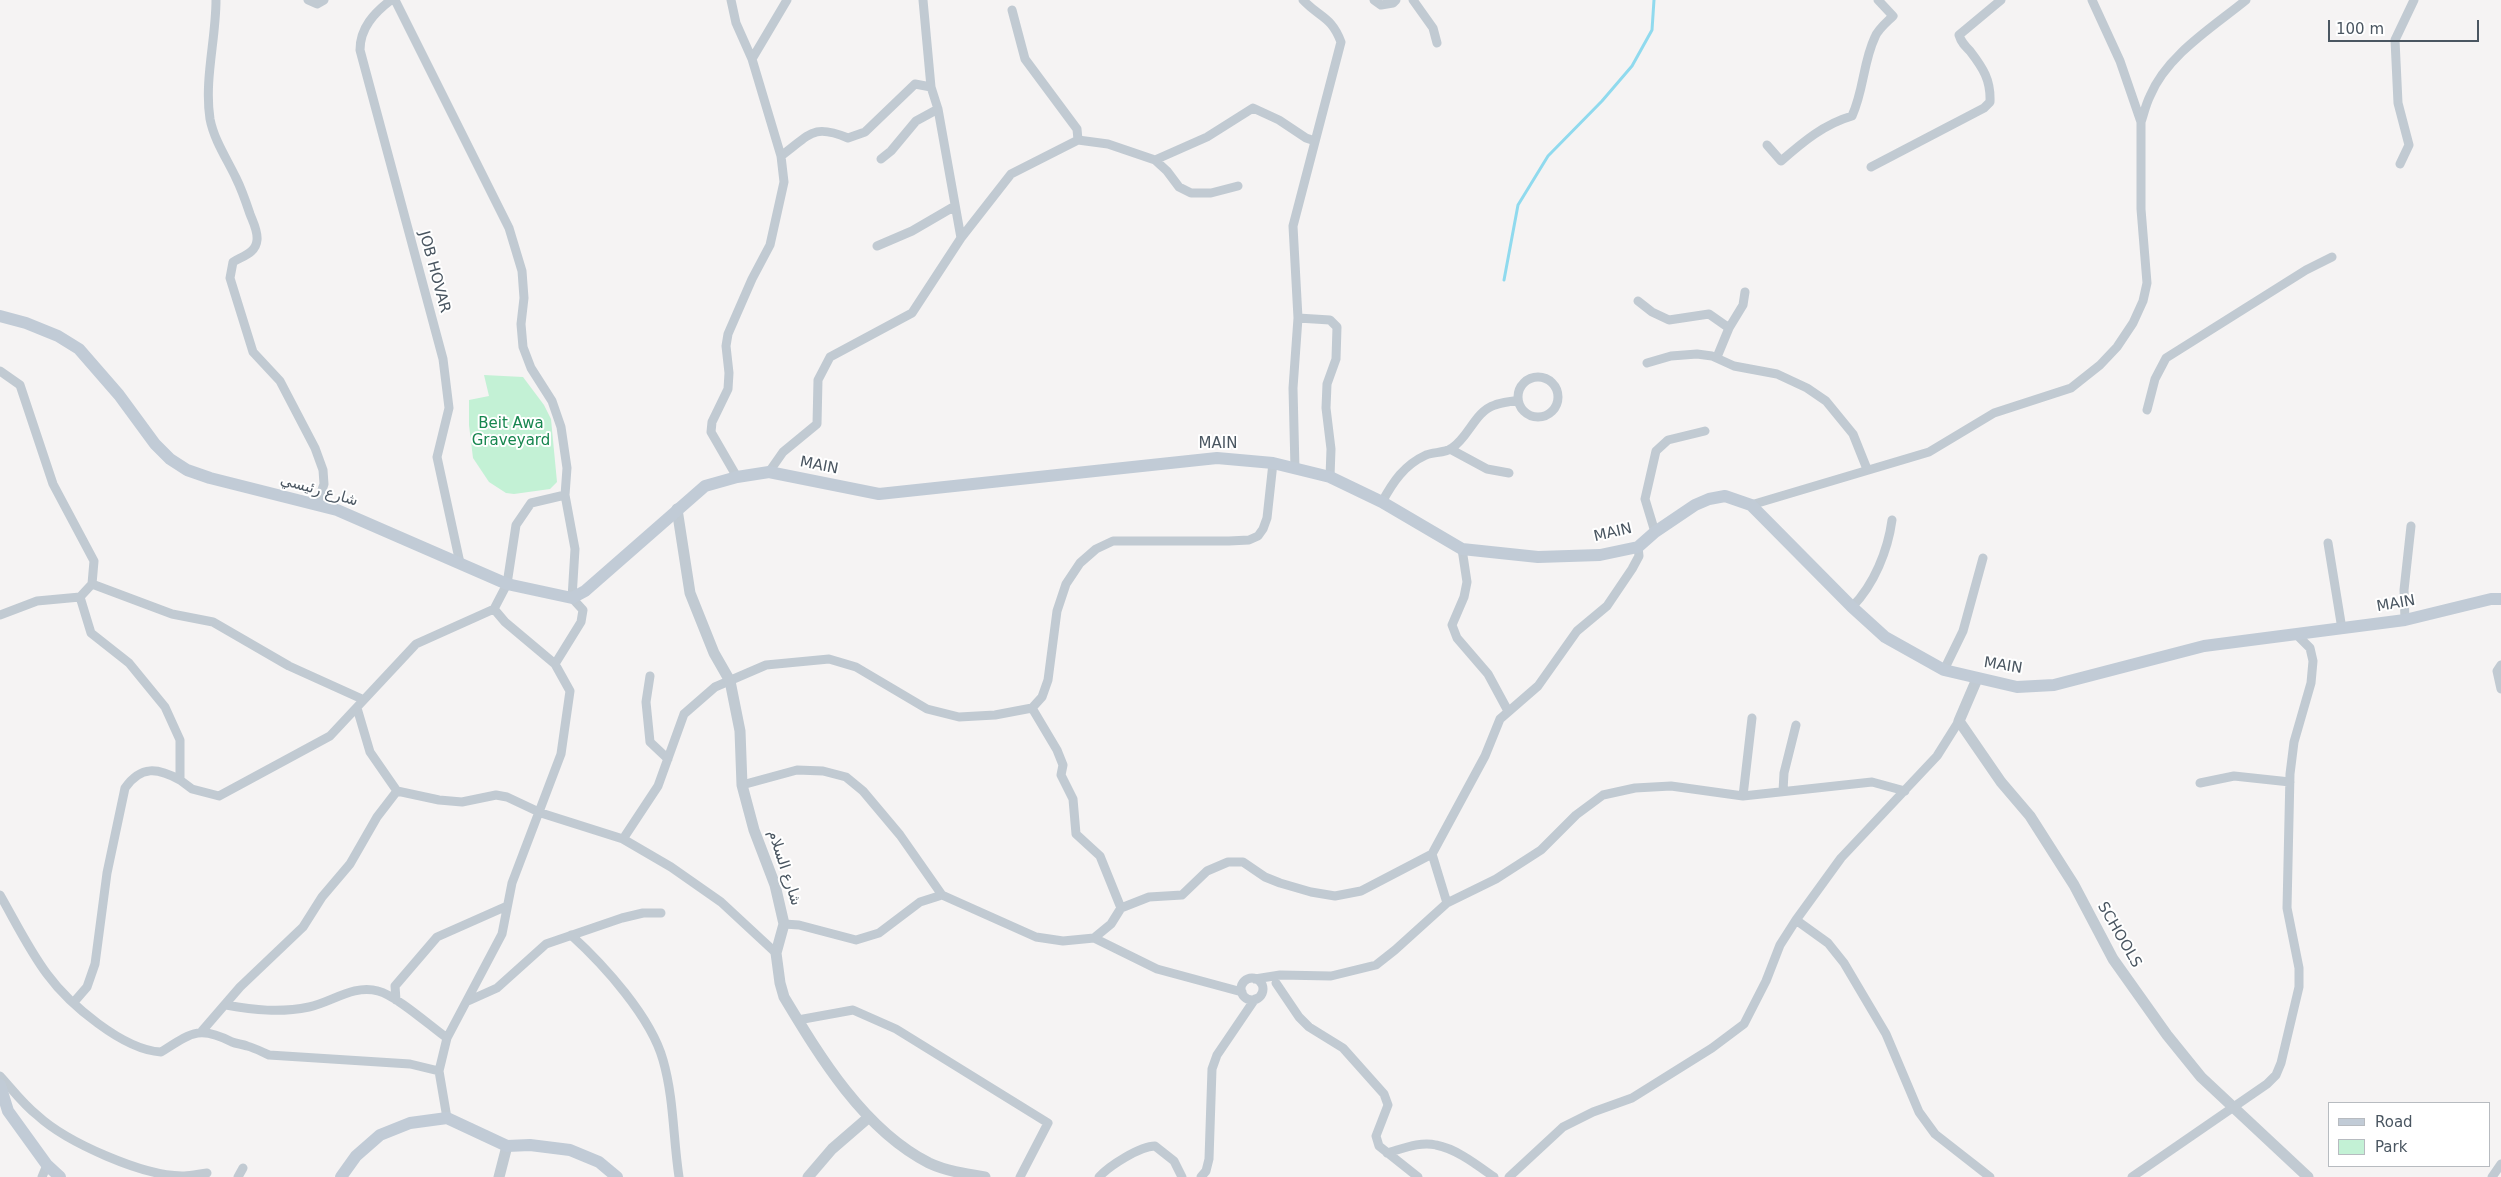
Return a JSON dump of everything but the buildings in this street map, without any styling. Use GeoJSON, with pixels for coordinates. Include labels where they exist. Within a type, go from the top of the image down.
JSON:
{"type":"FeatureCollection","features":[{"type":"Feature","properties":{"kind":"main road","name":"شارع رئيسي"},"geometry":{"type":"LineString","coordinates":[[0,316],[26,323],[58,336],[79,349],[119,395],[155,444],[170,459],[187,470],[210,478],[337,510],[507,584],[572,598]]}},
{"type":"Feature","properties":{"kind":"main road","name":"MAIN"},"geometry":{"type":"LineString","coordinates":[[677,509],[705,486],[737,477],[769,472],[879,494],[1217,458],[1273,463],[1330,477],[1382,502],[1462,549],[1538,556],[1600,554],[1638,547],[1655,532],[1695,505],[1709,499],[1725,496],[1751,505],[1852,607],[1886,637],[1944,670],[2017,687],[2054,685],[2204,646],[2406,620],[2491,599],[2501,599]]}},
{"type":"Feature","properties":{"kind":"main road"},"geometry":{"type":"LineString","coordinates":[[572,598],[584,591],[677,509]]}},
{"type":"Feature","properties":{"kind":"main road"},"geometry":{"type":"LineString","coordinates":[[0,1085],[8,1111],[47,1165],[60,1177]]}},
{"type":"Feature","properties":{"kind":"main road"},"geometry":{"type":"LineString","coordinates":[[341,1177],[356,1156],[380,1136],[410,1123],[446,1118],[466,1125],[507,1146],[530,1145],[570,1150],[599,1162],[617,1177]]}},
{"type":"Feature","properties":{"kind":"street"},"geometry":{"type":"LineString","coordinates":[[216,0],[216,28],[209,97],[210,120],[217,142],[236,179],[256,228],[257,239],[255,248],[250,253],[233,262],[230,278],[253,352],[280,381],[315,448],[324,470],[324,484],[317,505]]}},
{"type":"Feature","properties":{"kind":"street"},"geometry":{"type":"LineString","coordinates":[[308,0],[317,4],[324,0]]}},
{"type":"Feature","properties":{"kind":"street","name":"JOB HOVAR"},"geometry":{"type":"LineString","coordinates":[[391,0],[373,15],[360,40],[360,50],[443,359],[450,408],[437,457],[449,521],[460,563]]}},
{"type":"Feature","properties":{"kind":"street"},"geometry":{"type":"LineString","coordinates":[[395,0],[508,228],[522,272],[524,298],[521,324],[523,347],[531,368],[552,401],[561,426],[567,468],[565,495],[575,549],[572,598],[583,610],[581,622],[555,664]]}},
{"type":"Feature","properties":{"kind":"street"},"geometry":{"type":"LineString","coordinates":[[731,0],[736,23],[752,59],[780,156],[784,182],[778,216],[770,245],[731,323],[726,346],[729,373],[728,389],[712,422],[710,432],[737,477]]}},
{"type":"Feature","properties":{"kind":"street"},"geometry":{"type":"LineString","coordinates":[[752,59],[788,0]]}},
{"type":"Feature","properties":{"kind":"street"},"geometry":{"type":"LineString","coordinates":[[922,0],[931,87],[938,109],[961,238]]}},
{"type":"Feature","properties":{"kind":"street"},"geometry":{"type":"LineString","coordinates":[[1295,469],[1293,388],[1298,318],[1293,226],[1342,42],[1336,28],[1324,15],[1304,0]]}},
{"type":"Feature","properties":{"kind":"street"},"geometry":{"type":"LineString","coordinates":[[1374,0],[1381,5],[1396,0]]}},
{"type":"Feature","properties":{"kind":"street"},"geometry":{"type":"LineString","coordinates":[[1412,0],[1433,28],[1438,43]]}},
{"type":"Feature","properties":{"kind":"street"},"geometry":{"type":"LineString","coordinates":[[1768,145],[1780,161],[1811,135],[1852,116],[1858,103],[1864,68],[1875,35],[1893,16],[1878,0]]}},
{"type":"Feature","properties":{"kind":"street"},"geometry":{"type":"LineString","coordinates":[[1871,167],[1984,108],[1990,102],[1990,87],[1986,72],[1961,41],[1959,35],[1982,18],[2001,0]]}},
{"type":"Feature","properties":{"kind":"street"},"geometry":{"type":"LineString","coordinates":[[2092,0],[2116,53],[2141,122]]}},
{"type":"Feature","properties":{"kind":"street"},"geometry":{"type":"LineString","coordinates":[[1751,505],[1929,452],[1994,413],[2071,388],[2100,365],[2117,347],[2133,323],[2143,301],[2147,283],[2141,209],[2141,122],[2150,94],[2166,70],[2187,48],[2246,0]]}},
{"type":"Feature","properties":{"kind":"street"},"geometry":{"type":"LineString","coordinates":[[2400,164],[2409,145],[2398,103],[2395,40],[2414,0]]}},
{"type":"Feature","properties":{"kind":"street"},"geometry":{"type":"LineString","coordinates":[[1012,10],[1025,59],[1077,129],[1078,140]]}},
{"type":"Feature","properties":{"kind":"street"},"geometry":{"type":"LineString","coordinates":[[780,156],[818,129],[830,130],[848,138],[865,132],[915,84],[931,87]]}},
{"type":"Feature","properties":{"kind":"street"},"geometry":{"type":"LineString","coordinates":[[1154,160],[1207,137],[1253,108],[1279,120],[1315,141]]}},
{"type":"Feature","properties":{"kind":"street"},"geometry":{"type":"LineString","coordinates":[[881,159],[891,151],[916,121],[938,109]]}},
{"type":"Feature","properties":{"kind":"street"},"geometry":{"type":"LineString","coordinates":[[769,472],[783,452],[817,424],[818,380],[830,357],[912,313],[961,238],[1011,174],[1078,140],[1108,144],[1154,160],[1167,171],[1179,187],[1192,193],[1211,193],[1238,186]]}},
{"type":"Feature","properties":{"kind":"street"},"geometry":{"type":"LineString","coordinates":[[877,246],[912,231],[955,206]]}},
{"type":"Feature","properties":{"kind":"street"},"geometry":{"type":"LineString","coordinates":[[2147,410],[2155,379],[2166,358],[2306,270],[2332,257]]}},
{"type":"Feature","properties":{"kind":"street"},"geometry":{"type":"LineString","coordinates":[[1717,358],[1729,328],[1743,304],[1745,292]]}},
{"type":"Feature","properties":{"kind":"street"},"geometry":{"type":"LineString","coordinates":[[1638,301],[1652,312],[1669,320],[1709,314],[1729,328]]}},
{"type":"Feature","properties":{"kind":"street"},"geometry":{"type":"LineString","coordinates":[[1298,318],[1330,320],[1337,327],[1336,359],[1327,392],[1326,408],[1331,449],[1330,477]]}},
{"type":"Feature","properties":{"kind":"street"},"geometry":{"type":"LineString","coordinates":[[1647,363],[1671,356],[1697,354],[1717,358],[1734,366],[1776,374],[1807,388],[1826,401],[1853,434],[1867,469]]}},
{"type":"Feature","properties":{"kind":"street"},"geometry":{"type":"LineString","coordinates":[[0,371],[20,385],[53,484],[94,561],[92,584],[80,597],[37,601],[0,615]]}},
{"type":"Feature","properties":{"kind":"street"},"geometry":{"type":"LineString","coordinates":[[1534,376],[1550,380],[1558,393],[1555,408],[1542,417],[1526,414],[1518,400],[1521,385],[1534,376]]}},
{"type":"Feature","properties":{"kind":"street"},"geometry":{"type":"LineString","coordinates":[[1382,502],[1392,485],[1407,467],[1426,455],[1450,449],[1466,436],[1480,415],[1493,405],[1518,400]]}},
{"type":"Feature","properties":{"kind":"street"},"geometry":{"type":"LineString","coordinates":[[1655,532],[1645,499],[1656,451],[1668,440],[1705,431]]}},
{"type":"Feature","properties":{"kind":"street"},"geometry":{"type":"LineString","coordinates":[[1450,449],[1487,468],[1509,473]]}},
{"type":"Feature","properties":{"kind":"street"},"geometry":{"type":"LineString","coordinates":[[623,839],[658,786],[684,714],[714,687],[766,664],[829,659],[856,667],[927,709],[959,717],[995,715],[1032,708],[1042,698],[1048,680],[1057,611],[1066,584],[1080,563],[1096,549],[1113,540],[1228,541],[1249,540],[1258,536],[1267,518],[1273,463]]}},
{"type":"Feature","properties":{"kind":"street"},"geometry":{"type":"LineString","coordinates":[[74,1002],[87,988],[95,964],[107,873],[125,788],[137,775],[154,771],[164,772],[192,789],[219,796],[330,736],[357,708],[362,699],[416,644],[494,609],[507,584],[516,525],[530,503],[565,495]]}},
{"type":"Feature","properties":{"kind":"street","name":"شارع السلام"},"geometry":{"type":"LineString","coordinates":[[677,509],[690,593],[714,653],[730,681],[740,731],[742,785],[754,830],[775,886],[784,924],[776,953],[784,997],[849,1096],[869,1117],[923,1159],[959,1175],[985,1177]]}},
{"type":"Feature","properties":{"kind":"street"},"geometry":{"type":"LineString","coordinates":[[1852,607],[1871,581],[1889,543],[1892,520]]}},
{"type":"Feature","properties":{"kind":"street"},"geometry":{"type":"LineString","coordinates":[[2406,620],[2404,590],[2411,526]]}},
{"type":"Feature","properties":{"kind":"street"},"geometry":{"type":"LineString","coordinates":[[2328,543],[2342,629]]}},
{"type":"Feature","properties":{"kind":"street"},"geometry":{"type":"LineString","coordinates":[[1094,938],[1111,924],[1121,908],[1149,897],[1182,895],[1207,871],[1228,862],[1243,862],[1265,877],[1295,888],[1334,896],[1361,891],[1432,854],[1485,756],[1497,725],[1508,711],[1538,686],[1578,631],[1607,606],[1616,595],[1639,556],[1638,547]]}},
{"type":"Feature","properties":{"kind":"street"},"geometry":{"type":"LineString","coordinates":[[1462,549],[1467,582],[1452,625],[1457,638],[1488,674],[1508,711]]}},
{"type":"Feature","properties":{"kind":"street"},"geometry":{"type":"LineString","coordinates":[[1944,670],[1963,631],[1983,558]]}},
{"type":"Feature","properties":{"kind":"street"},"geometry":{"type":"LineString","coordinates":[[92,584],[172,614],[213,622],[288,666],[362,699]]}},
{"type":"Feature","properties":{"kind":"street"},"geometry":{"type":"LineString","coordinates":[[80,597],[91,633],[129,663],[165,707],[180,740],[180,780]]}},
{"type":"Feature","properties":{"kind":"street"},"geometry":{"type":"LineString","coordinates":[[446,1118],[439,1071],[447,1038],[502,934],[512,883],[541,813],[561,754],[570,691],[555,664],[505,622],[494,609]]}},
{"type":"Feature","properties":{"kind":"street"},"geometry":{"type":"LineString","coordinates":[[2132,1177],[2267,1084],[2276,1075],[2281,1063],[2297,997],[2299,968],[2287,908],[2290,782],[2294,742],[2312,674],[2310,648],[2297,635]]}},
{"type":"Feature","properties":{"kind":"street"},"geometry":{"type":"LineString","coordinates":[[2499,668],[2501,683]]}},
{"type":"Feature","properties":{"kind":"street"},"geometry":{"type":"LineString","coordinates":[[2499,668],[2501,689]]}},
{"type":"Feature","properties":{"kind":"street"},"geometry":{"type":"LineString","coordinates":[[650,676],[646,702],[650,742],[668,758]]}},
{"type":"Feature","properties":{"kind":"street"},"geometry":{"type":"LineString","coordinates":[[1509,1177],[1520,1174],[1563,1127],[1593,1112],[1632,1098],[1735,1032],[1750,1013],[1780,945],[1796,920],[1842,858],[1937,756],[1959,720],[1977,679]]}},
{"type":"Feature","properties":{"kind":"street"},"geometry":{"type":"LineString","coordinates":[[357,708],[370,752],[397,791],[439,800],[462,802],[496,796],[507,797],[541,813],[623,839],[671,867],[721,902],[776,953]]}},
{"type":"Feature","properties":{"kind":"street"},"geometry":{"type":"LineString","coordinates":[[1032,708],[1057,750],[1063,765],[1061,775],[1073,799],[1076,834],[1100,856],[1121,908]]}},
{"type":"Feature","properties":{"kind":"street"},"geometry":{"type":"LineString","coordinates":[[1744,796],[1752,718]]}},
{"type":"Feature","properties":{"kind":"street","name":"SCHOOLS"},"geometry":{"type":"LineString","coordinates":[[1959,720],[2001,782],[2030,816],[2074,885],[2113,959],[2201,1077],[2308,1177]]}},
{"type":"Feature","properties":{"kind":"street"},"geometry":{"type":"LineString","coordinates":[[1783,792],[1784,773],[1796,726]]}},
{"type":"Feature","properties":{"kind":"street"},"geometry":{"type":"LineString","coordinates":[[742,785],[797,770],[823,771],[846,777],[863,792],[900,835],[942,895],[1036,937],[1063,941],[1094,938],[1157,969],[1211,983],[1255,999]]}},
{"type":"Feature","properties":{"kind":"street"},"geometry":{"type":"LineString","coordinates":[[2200,783],[2234,776],[2290,782]]}},
{"type":"Feature","properties":{"kind":"street"},"geometry":{"type":"LineString","coordinates":[[1211,983],[1244,981],[1280,975],[1331,976],[1376,965],[1395,950],[1446,902],[1496,879],[1541,850],[1576,815],[1603,795],[1636,788],[1671,786],[1744,796],[1872,782],[1905,791]]}},
{"type":"Feature","properties":{"kind":"street"},"geometry":{"type":"LineString","coordinates":[[202,1031],[226,1005],[240,986],[304,927],[322,897],[350,864],[377,817],[397,791]]}},
{"type":"Feature","properties":{"kind":"street"},"geometry":{"type":"LineString","coordinates":[[1432,854],[1446,902]]}},
{"type":"Feature","properties":{"kind":"street"},"geometry":{"type":"LineString","coordinates":[[0,895],[47,975],[93,1021],[116,1036],[154,1052],[162,1052],[185,1035],[202,1031],[222,1036],[234,1043],[248,1046],[269,1055],[410,1064],[439,1071]]}},
{"type":"Feature","properties":{"kind":"street"},"geometry":{"type":"LineString","coordinates":[[784,924],[799,925],[856,940],[879,933],[920,902],[942,895]]}},
{"type":"Feature","properties":{"kind":"street"},"geometry":{"type":"LineString","coordinates":[[396,1000],[395,986],[437,937],[507,906]]}},
{"type":"Feature","properties":{"kind":"street"},"geometry":{"type":"LineString","coordinates":[[468,1001],[497,988],[546,944],[629,916],[644,913],[661,913]]}},
{"type":"Feature","properties":{"kind":"street"},"geometry":{"type":"LineString","coordinates":[[1796,920],[1828,943],[1849,970],[1886,1034],[1919,1112],[1935,1134],[1990,1177]]}},
{"type":"Feature","properties":{"kind":"street"},"geometry":{"type":"LineString","coordinates":[[572,935],[600,962],[652,1032],[663,1059],[671,1097],[680,1177]]}},
{"type":"Feature","properties":{"kind":"street"},"geometry":{"type":"LineString","coordinates":[[1262,988],[1308,976]]}},
{"type":"Feature","properties":{"kind":"street"},"geometry":{"type":"LineString","coordinates":[[1201,1177],[1206,1171],[1210,1159],[1212,1069],[1217,1055],[1242,1016],[1260,994],[1262,988],[1260,982],[1255,979]]}},
{"type":"Feature","properties":{"kind":"street"},"geometry":{"type":"LineString","coordinates":[[1242,1016],[1244,981]]}},
{"type":"Feature","properties":{"kind":"street"},"geometry":{"type":"LineString","coordinates":[[1276,984],[1299,1017],[1309,1027],[1343,1048],[1384,1094],[1388,1105],[1376,1136],[1379,1146],[1418,1177]]}},
{"type":"Feature","properties":{"kind":"street"},"geometry":{"type":"LineString","coordinates":[[226,1005],[254,1010],[282,1011],[311,1006],[364,989],[378,991],[396,1000],[447,1038]]}},
{"type":"Feature","properties":{"kind":"street"},"geometry":{"type":"LineString","coordinates":[[798,1020],[853,1010],[896,1029],[1048,1123],[1020,1177]]}},
{"type":"Feature","properties":{"kind":"street"},"geometry":{"type":"LineString","coordinates":[[0,1076],[37,1115],[68,1138],[113,1158],[154,1171],[182,1176],[206,1173]]}},
{"type":"Feature","properties":{"kind":"street"},"geometry":{"type":"LineString","coordinates":[[808,1177],[832,1149],[869,1117]]}},
{"type":"Feature","properties":{"kind":"street"},"geometry":{"type":"LineString","coordinates":[[1387,1153],[1413,1145],[1436,1144],[1470,1160],[1494,1177]]}},
{"type":"Feature","properties":{"kind":"street"},"geometry":{"type":"LineString","coordinates":[[499,1177],[507,1146]]}},
{"type":"Feature","properties":{"kind":"street"},"geometry":{"type":"LineString","coordinates":[[1099,1177],[1108,1167],[1147,1146],[1155,1146],[1174,1162],[1182,1177]]}},
{"type":"Feature","properties":{"kind":"street"},"geometry":{"type":"LineString","coordinates":[[2492,1177],[2501,1164]]}},
{"type":"Feature","properties":{"kind":"street"},"geometry":{"type":"LineString","coordinates":[[42,1177],[47,1165]]}},
{"type":"Feature","properties":{"kind":"street"},"geometry":{"type":"LineString","coordinates":[[238,1177],[243,1168]]}},
{"type":"Feature","properties":{"kind":"green space","name":"Beit Awa Graveyard"},"geometry":{"type":"Polygon","coordinates":[[[484,375],[523,377],[544,405],[551,419],[557,482],[550,489],[514,494],[506,493],[489,482],[473,458],[469,425],[469,400],[489,396],[484,375]]]}},
{"type":"Feature","properties":{"kind":"waterway"},"geometry":{"type":"LineString","coordinates":[[1504,280],[1518,205],[1548,156],[1602,101],[1632,66],[1652,30],[1654,0]]}}]}
